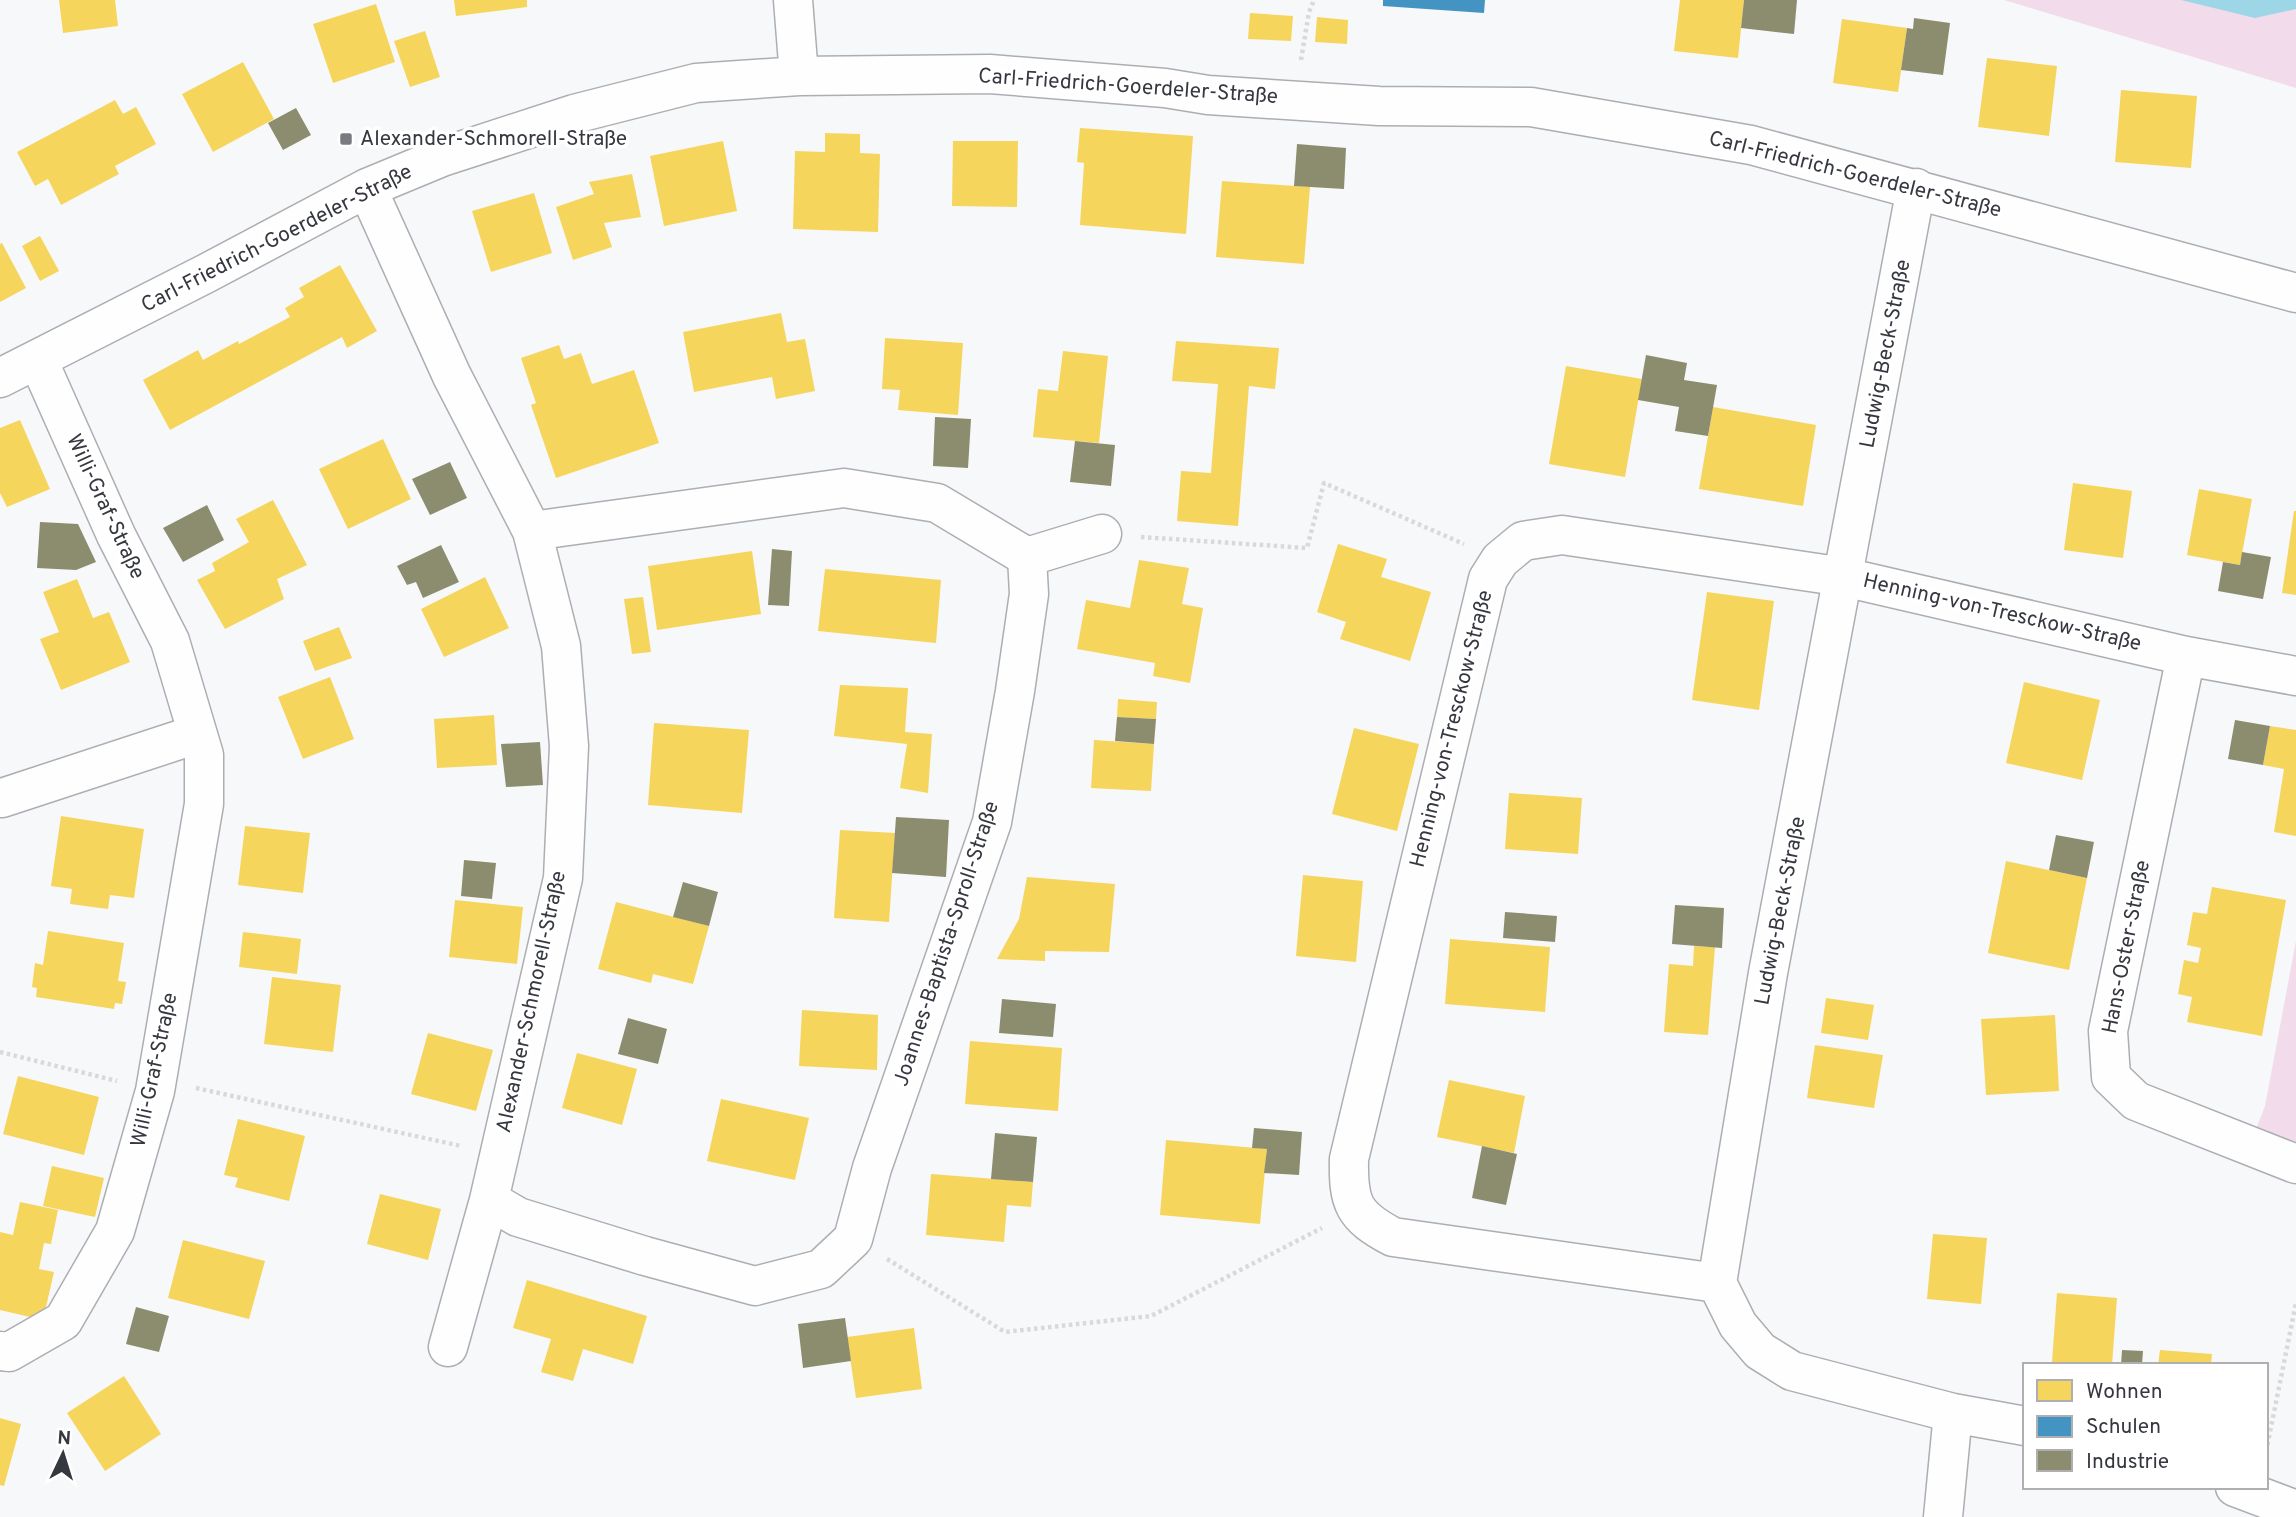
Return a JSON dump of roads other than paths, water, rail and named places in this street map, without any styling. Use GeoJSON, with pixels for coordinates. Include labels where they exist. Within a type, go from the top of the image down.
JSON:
{"type":"FeatureCollection","features":[{"type":"Feature","properties":{"kind":"street"},"geometry":{"type":"LineString","coordinates":[[793,0],[799,76]]}},
{"type":"Feature","properties":{"kind":"street","name":"Carl-Friedrich-Goerdeler-Straße"},"geometry":{"type":"LineString","coordinates":[[0,378],[367,188],[467,149],[574,114],[696,83],[799,76],[990,74],[1165,88],[1208,95],[1379,106],[1531,107],[1751,145],[2296,293]]}},
{"type":"Feature","properties":{"kind":"street","name":"Alexander-Schmorell-Straße"},"geometry":{"type":"LineString","coordinates":[[367,188],[452,376],[532,531],[561,646],[569,746],[563,869],[489,1200],[448,1347]]}},
{"type":"Feature","properties":{"kind":"street","name":"Ludwig-Beck-Straße"},"geometry":{"type":"LineString","coordinates":[[1717,1283],[1768,973],[1916,188]]}},
{"type":"Feature","properties":{"kind":"street","name":"Willi-Graf-Straße"},"geometry":{"type":"LineString","coordinates":[[0,1351],[9,1352],[63,1321],[115,1231],[156,1085],[204,804],[204,755],[170,641],[116,535],[38,360]]}},
{"type":"Feature","properties":{"kind":"street"},"geometry":{"type":"LineString","coordinates":[[532,531],[844,488],[937,503],[1027,557],[1102,534]]}},
{"type":"Feature","properties":{"kind":"street","name":"Henning-von-Tresckow-Straße"},"geometry":{"type":"LineString","coordinates":[[1717,1283],[1393,1237],[1369,1224],[1356,1209],[1348,1185],[1349,1158],[1488,579],[1500,560],[1523,541],[1562,536],[1646,546],[1843,577],[2186,656],[2296,677]]}},
{"type":"Feature","properties":{"kind":"street","name":"Joannes-Baptista-Sproll-Straße"},"geometry":{"type":"LineString","coordinates":[[489,1200],[518,1217],[755,1286],[821,1269],[853,1239],[872,1168],[992,822],[1029,594],[1027,557]]}},
{"type":"Feature","properties":{"kind":"street","name":"Hans-Oster-Straße"},"geometry":{"type":"LineString","coordinates":[[2186,656],[2108,1031],[2111,1077],[2136,1101],[2296,1164]]}},
{"type":"Feature","properties":{"kind":"street"},"geometry":{"type":"LineString","coordinates":[[2,799],[197,734]]}},
{"type":"Feature","properties":{"kind":"street"},"geometry":{"type":"LineString","coordinates":[[1717,1283],[1738,1325],[1760,1350],[1791,1371],[1953,1413],[2023,1426]]}},
{"type":"Feature","properties":{"kind":"street"},"geometry":{"type":"LineString","coordinates":[[1943,1517],[1953,1413]]}},
{"type":"Feature","properties":{"kind":"street"},"geometry":{"type":"LineString","coordinates":[[2240,1489],[2296,1510]]}},
{"type":"Feature","properties":{"kind":"water"},"geometry":{"type":"Polygon","coordinates":[[[2181,0],[2296,0],[2296,9],[2255,18],[2181,0]]]}},
{"type":"Feature","properties":{"kind":"place","name":"Alexander-Schmorell-Straße"},"geometry":{"type":"Point","coordinates":[346,139]}}]}
